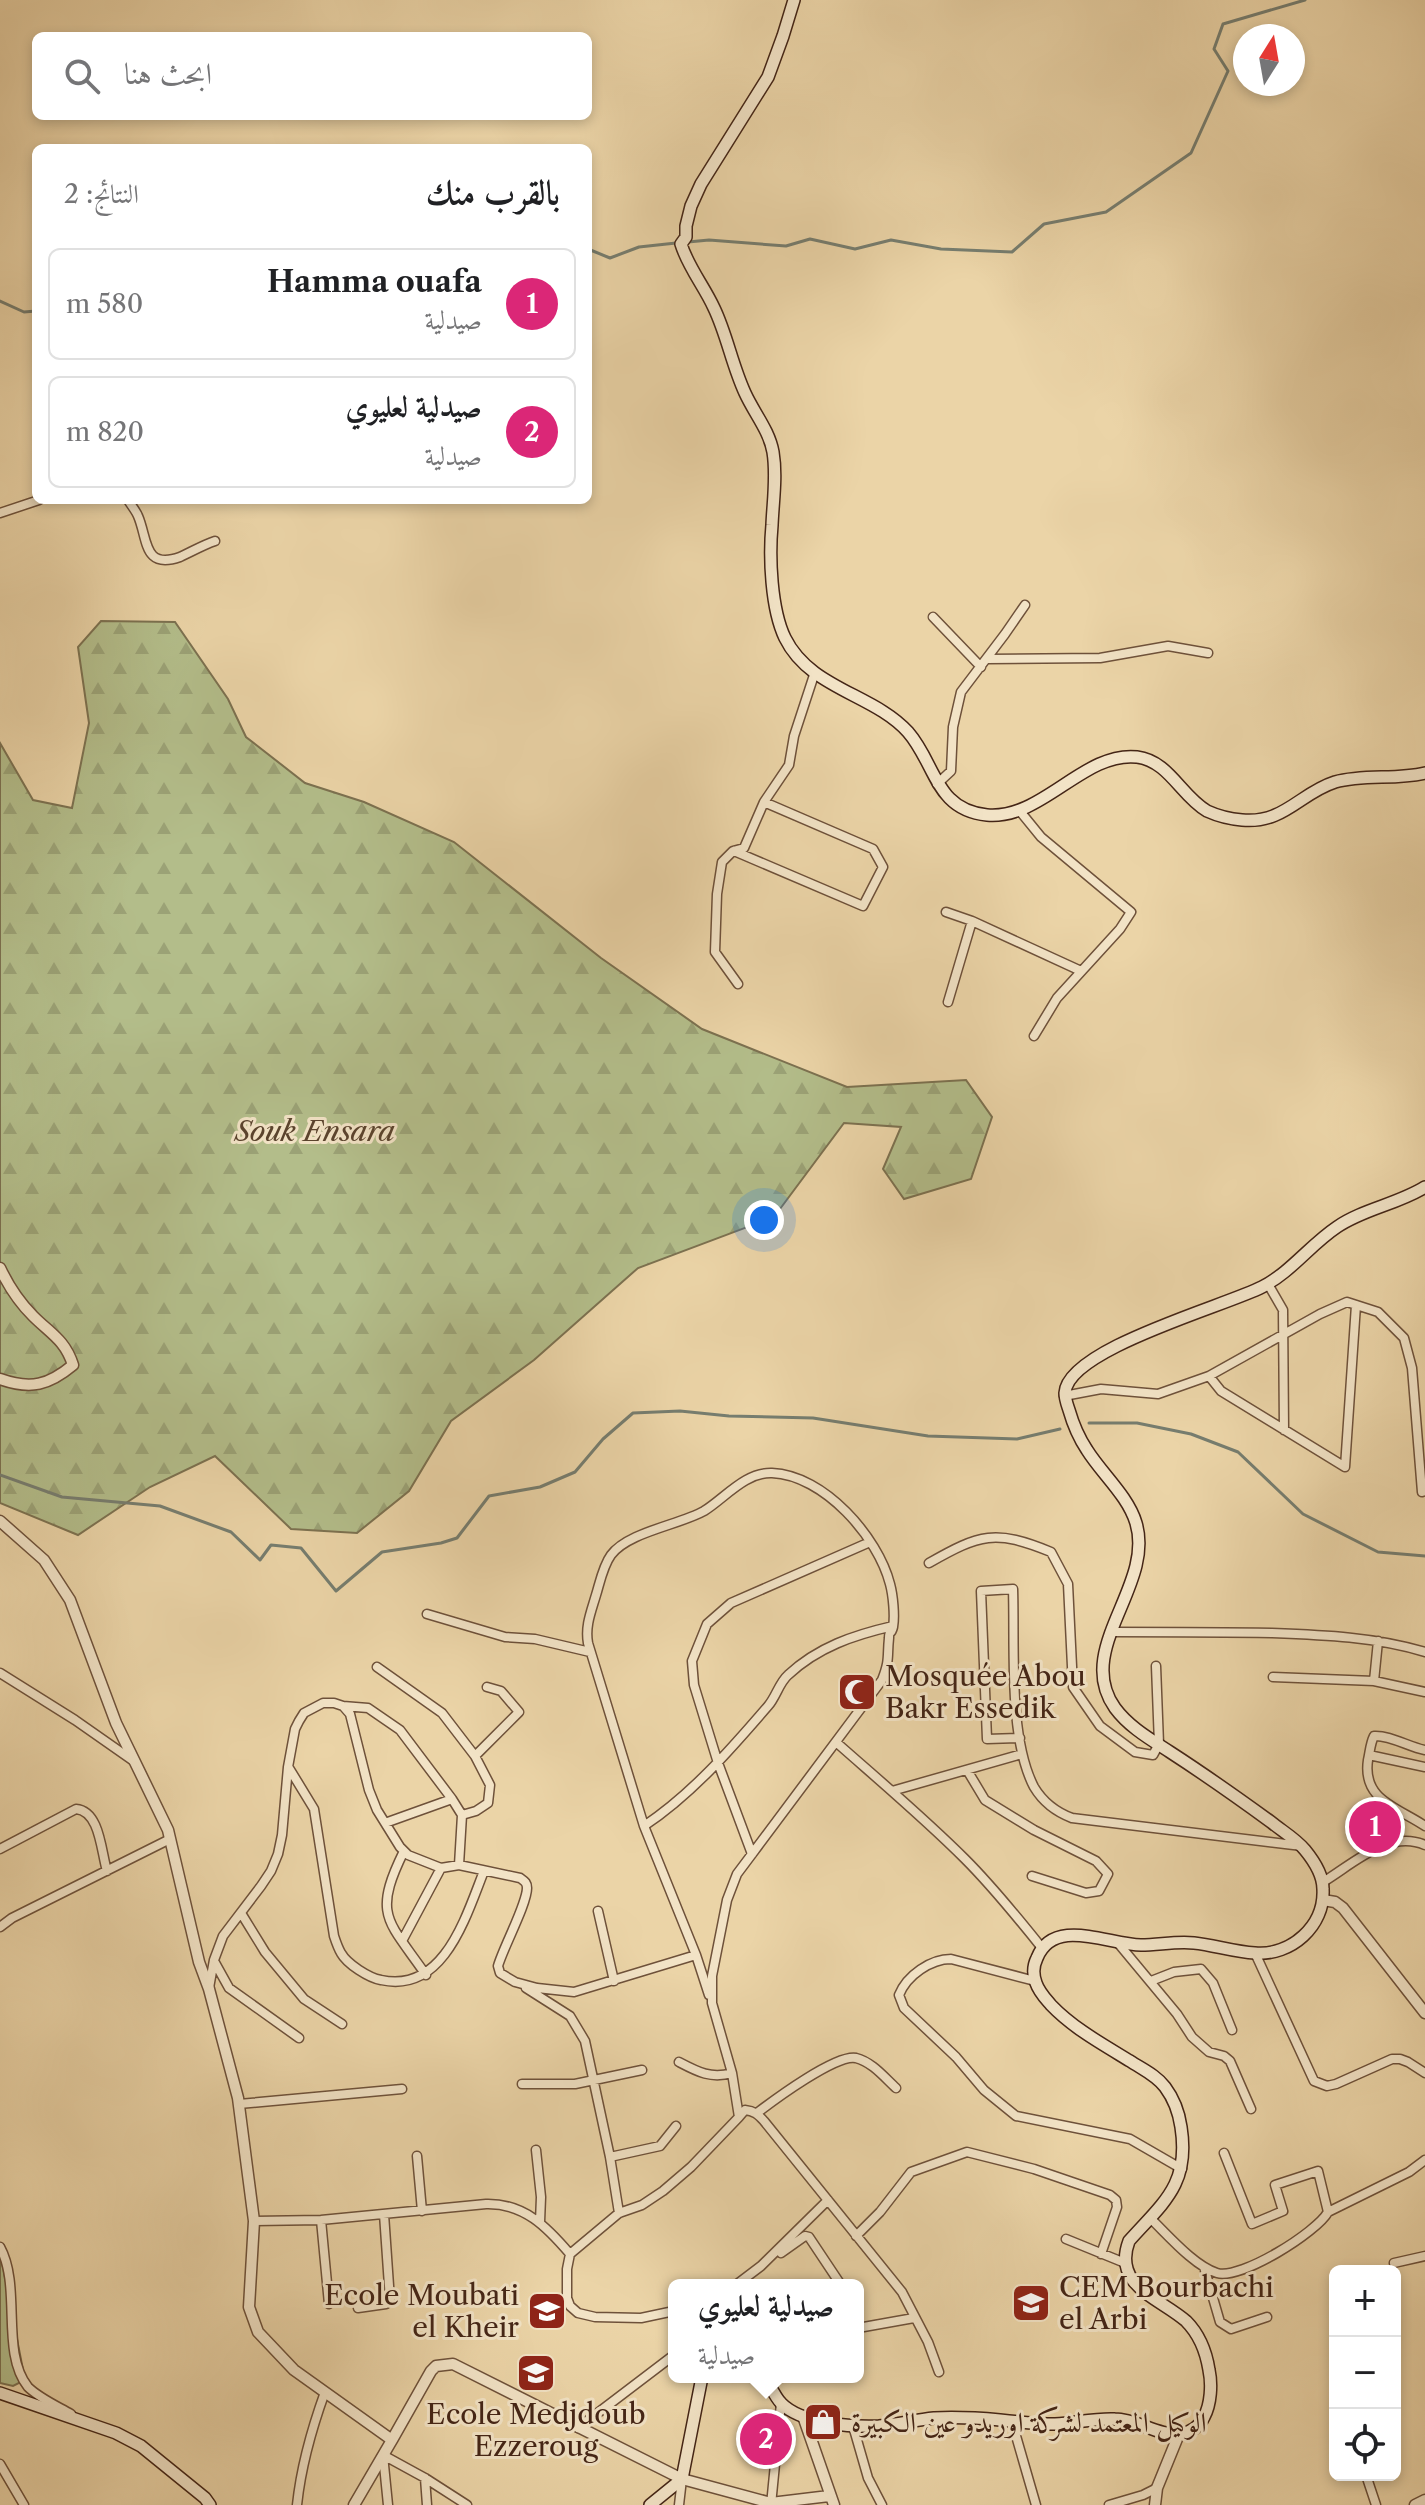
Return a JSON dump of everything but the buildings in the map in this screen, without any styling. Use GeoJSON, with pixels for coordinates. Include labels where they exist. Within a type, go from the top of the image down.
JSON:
{"type":"FeatureCollection","features":[{"type":"Feature","properties":{"kind":"main road"},"geometry":{"type":"LineString","coordinates":[[794,0],[768,77],[701,184],[691,206],[683,240],[684,255],[714,306],[734,369],[768,435],[775,472],[772,572],[779,619],[795,655],[846,694],[889,716],[908,732],[937,784],[952,801],[970,811],[990,815],[1019,810],[1095,767],[1116,759],[1136,757],[1164,768],[1191,799],[1208,811],[1229,819],[1252,821],[1274,817],[1335,782],[1425,773]]}},
{"type":"Feature","properties":{"kind":"main road"},"geometry":{"type":"LineString","coordinates":[[769,2383],[781,2403],[803,2416],[853,2426],[880,2426],[932,2418],[972,2417],[1056,2424],[1116,2419],[1179,2434],[1192,2430],[1204,2418],[1210,2398],[1210,2376],[1200,2338],[1186,2321],[1135,2284],[1125,2263],[1129,2241],[1173,2190],[1182,2169],[1184,2145],[1173,2098],[1162,2083],[1058,2012],[1041,1993],[1033,1970],[1042,1948],[1060,1936],[1076,1935],[1139,1945],[1183,1942],[1255,1953],[1283,1949],[1303,1938],[1314,1923],[1323,1900],[1323,1882],[1303,1846],[1231,1792],[1136,1730],[1117,1711],[1104,1691],[1101,1674],[1112,1632],[1133,1575],[1139,1539],[1130,1508],[1080,1438],[1064,1396],[1074,1375],[1102,1354],[1144,1332],[1268,1284],[1342,1223],[1390,1205],[1425,1187]]}},
{"type":"Feature","properties":{"kind":"main road"},"geometry":{"type":"LineString","coordinates":[[650,2505],[682,2479],[701,2383]]}},
{"type":"Feature","properties":{"kind":"main road"},"geometry":{"type":"LineString","coordinates":[[0,2393],[116,2433],[141,2446],[210,2505]]}},
{"type":"Feature","properties":{"kind":"street"},"geometry":{"type":"LineString","coordinates":[[0,513],[32,502]]}},
{"type":"Feature","properties":{"kind":"street"},"geometry":{"type":"LineString","coordinates":[[131,504],[139,517],[146,546],[154,557],[164,561],[215,541]]}},
{"type":"Feature","properties":{"kind":"street"},"geometry":{"type":"LineString","coordinates":[[937,784],[951,771],[953,727],[961,692],[1025,605]]}},
{"type":"Feature","properties":{"kind":"street"},"geometry":{"type":"LineString","coordinates":[[933,617],[984,663],[1100,658],[1168,646],[1208,653]]}},
{"type":"Feature","properties":{"kind":"street"},"geometry":{"type":"LineString","coordinates":[[738,984],[715,952],[717,894],[722,862],[733,851],[744,848],[764,802],[789,765],[794,736],[815,672]]}},
{"type":"Feature","properties":{"kind":"street"},"geometry":{"type":"LineString","coordinates":[[733,851],[863,906],[883,867],[873,849],[764,802]]}},
{"type":"Feature","properties":{"kind":"street"},"geometry":{"type":"LineString","coordinates":[[1019,810],[1041,837],[1131,912],[1120,929],[1057,998],[1034,1036]]}},
{"type":"Feature","properties":{"kind":"street"},"geometry":{"type":"LineString","coordinates":[[946,912],[1081,971]]}},
{"type":"Feature","properties":{"kind":"street"},"geometry":{"type":"LineString","coordinates":[[948,1002],[972,921]]}},
{"type":"Feature","properties":{"kind":"street"},"geometry":{"type":"LineString","coordinates":[[0,1268],[5,1280],[31,1314],[68,1348],[73,1365],[56,1380],[36,1386],[0,1379]]}},
{"type":"Feature","properties":{"kind":"street"},"geometry":{"type":"LineString","coordinates":[[1268,1284],[1283,1310],[1284,1430]]}},
{"type":"Feature","properties":{"kind":"street"},"geometry":{"type":"LineString","coordinates":[[1064,1396],[1101,1389],[1158,1394],[1209,1376],[1347,1302],[1378,1312],[1404,1338],[1412,1368],[1422,1492],[1425,1491]]}},
{"type":"Feature","properties":{"kind":"street"},"geometry":{"type":"LineString","coordinates":[[1209,1376],[1221,1391],[1345,1467],[1356,1305]]}},
{"type":"Feature","properties":{"kind":"street"},"geometry":{"type":"LineString","coordinates":[[712,2003],[712,1976],[727,1900],[737,1874],[882,1680],[890,1652],[888,1636],[893,1626],[891,1586],[877,1550],[842,1505],[801,1479],[772,1473],[752,1476],[706,1509],[621,1546],[612,1554],[586,1633],[644,1826],[712,2003],[732,2073],[739,2117]]}},
{"type":"Feature","properties":{"kind":"street"},"geometry":{"type":"LineString","coordinates":[[0,1521],[44,1560],[70,1600],[116,1723],[168,1830],[199,1962],[232,2069],[239,2104],[254,2221],[249,2307],[258,2332],[294,2370],[392,2440]]}},
{"type":"Feature","properties":{"kind":"street"},"geometry":{"type":"LineString","coordinates":[[929,1563],[960,1545],[984,1537],[1022,1540],[1051,1552],[1068,1584],[1073,1687],[1100,1726],[1135,1752],[1153,1755],[1159,1744],[1156,1666]]}},
{"type":"Feature","properties":{"kind":"street"},"geometry":{"type":"LineString","coordinates":[[752,1854],[718,1763],[694,1685],[692,1661],[707,1624],[731,1603],[870,1542]]}},
{"type":"Feature","properties":{"kind":"street"},"geometry":{"type":"LineString","coordinates":[[1020,1738],[987,1739],[981,1591],[1013,1589],[1016,1711],[1020,1738],[1022,1754],[1035,1789],[1047,1804],[1072,1818],[1303,1846]]}},
{"type":"Feature","properties":{"kind":"street"},"geometry":{"type":"LineString","coordinates":[[427,1614],[505,1637],[535,1639],[590,1652]]}},
{"type":"Feature","properties":{"kind":"street"},"geometry":{"type":"LineString","coordinates":[[644,1826],[672,1807],[718,1763],[771,1703],[785,1677],[839,1641],[893,1626]]}},
{"type":"Feature","properties":{"kind":"street"},"geometry":{"type":"LineString","coordinates":[[1112,1632],[1282,1634],[1378,1641],[1425,1652]]}},
{"type":"Feature","properties":{"kind":"street"},"geometry":{"type":"LineString","coordinates":[[1374,1681],[1378,1641]]}},
{"type":"Feature","properties":{"kind":"street"},"geometry":{"type":"LineString","coordinates":[[377,1667],[442,1713],[475,1756],[490,1785],[488,1803],[462,1815]]}},
{"type":"Feature","properties":{"kind":"street"},"geometry":{"type":"LineString","coordinates":[[0,1673],[135,1762]]}},
{"type":"Feature","properties":{"kind":"street"},"geometry":{"type":"LineString","coordinates":[[1273,1677],[1374,1681],[1425,1692]]}},
{"type":"Feature","properties":{"kind":"street"},"geometry":{"type":"LineString","coordinates":[[475,1756],[519,1712],[501,1691],[487,1687]]}},
{"type":"Feature","properties":{"kind":"street"},"geometry":{"type":"LineString","coordinates":[[209,1989],[214,1960],[223,1936],[271,1871],[278,1854],[295,1729],[304,1713],[323,1703],[368,1708],[400,1730],[462,1815],[459,1865]]}},
{"type":"Feature","properties":{"kind":"street"},"geometry":{"type":"LineString","coordinates":[[343,1706],[350,1714],[369,1790],[385,1823],[404,1851],[441,1868],[459,1865],[520,1878],[525,1882],[527,1888],[498,1966],[500,1973],[570,2016],[585,2041],[619,2213]]}},
{"type":"Feature","properties":{"kind":"street"},"geometry":{"type":"LineString","coordinates":[[1425,1750],[1380,1735],[1374,1736],[1366,1775],[1372,1789],[1425,1826]]}},
{"type":"Feature","properties":{"kind":"street"},"geometry":{"type":"LineString","coordinates":[[837,1743],[967,1861],[1042,1948]]}},
{"type":"Feature","properties":{"kind":"street"},"geometry":{"type":"LineString","coordinates":[[892,1791],[1022,1754]]}},
{"type":"Feature","properties":{"kind":"street"},"geometry":{"type":"LineString","coordinates":[[1369,1755],[1425,1767]]}},
{"type":"Feature","properties":{"kind":"street"},"geometry":{"type":"LineString","coordinates":[[288,1767],[314,1809],[334,1936],[342,1956],[373,1979],[398,1983],[426,1975],[458,1937],[484,1871]]}},
{"type":"Feature","properties":{"kind":"street"},"geometry":{"type":"LineString","coordinates":[[967,1770],[985,1800],[1034,1830],[1096,1861],[1108,1874],[1099,1891],[1086,1893],[1032,1876]]}},
{"type":"Feature","properties":{"kind":"street"},"geometry":{"type":"LineString","coordinates":[[385,1823],[452,1799]]}},
{"type":"Feature","properties":{"kind":"street"},"geometry":{"type":"LineString","coordinates":[[0,1849],[76,1809],[84,1810],[92,1816],[107,1871]]}},
{"type":"Feature","properties":{"kind":"street"},"geometry":{"type":"LineString","coordinates":[[0,1927],[12,1918],[170,1839]]}},
{"type":"Feature","properties":{"kind":"street"},"geometry":{"type":"LineString","coordinates":[[1323,1882],[1383,1845],[1412,1839],[1424,1843]]}},
{"type":"Feature","properties":{"kind":"street"},"geometry":{"type":"LineString","coordinates":[[404,1851],[391,1878],[385,1902],[390,1924],[426,1975]]}},
{"type":"Feature","properties":{"kind":"street"},"geometry":{"type":"LineString","coordinates":[[402,1941],[441,1868]]}},
{"type":"Feature","properties":{"kind":"street"},"geometry":{"type":"LineString","coordinates":[[1323,1900],[1335,1902],[1343,1908],[1425,2013]]}},
{"type":"Feature","properties":{"kind":"street"},"geometry":{"type":"LineString","coordinates":[[598,1911],[614,1981]]}},
{"type":"Feature","properties":{"kind":"street"},"geometry":{"type":"LineString","coordinates":[[241,1913],[265,1952],[304,1999],[342,2024]]}},
{"type":"Feature","properties":{"kind":"street"},"geometry":{"type":"LineString","coordinates":[[1117,1942],[1151,1981],[1192,2037],[1209,2052],[1230,2061],[1251,2109]]}},
{"type":"Feature","properties":{"kind":"street"},"geometry":{"type":"LineString","coordinates":[[1255,1953],[1314,2081],[1327,2086],[1336,2084],[1392,2059],[1400,2059],[1424,2070]]}},
{"type":"Feature","properties":{"kind":"street"},"geometry":{"type":"LineString","coordinates":[[515,1982],[574,1992],[696,1955]]}},
{"type":"Feature","properties":{"kind":"street"},"geometry":{"type":"LineString","coordinates":[[1035,1981],[951,1959],[940,1959],[913,1976],[899,1995],[904,2008],[956,2057],[984,2090],[1016,2116],[1130,2139],[1182,2169]]}},
{"type":"Feature","properties":{"kind":"street"},"geometry":{"type":"LineString","coordinates":[[214,1960],[229,1988],[299,2038]]}},
{"type":"Feature","properties":{"kind":"street"},"geometry":{"type":"LineString","coordinates":[[1151,1981],[1174,1972],[1201,1969],[1213,1983],[1232,2030]]}},
{"type":"Feature","properties":{"kind":"street"},"geometry":{"type":"LineString","coordinates":[[757,2113],[806,2079],[851,2057],[867,2061],[896,2088]]}},
{"type":"Feature","properties":{"kind":"street"},"geometry":{"type":"LineString","coordinates":[[679,2062],[701,2074],[718,2077],[732,2073]]}},
{"type":"Feature","properties":{"kind":"street"},"geometry":{"type":"LineString","coordinates":[[522,2084],[575,2084],[642,2070]]}},
{"type":"Feature","properties":{"kind":"street"},"geometry":{"type":"LineString","coordinates":[[239,2104],[402,2089]]}},
{"type":"Feature","properties":{"kind":"street"},"geometry":{"type":"LineString","coordinates":[[668,2314],[641,2318],[595,2317],[578,2313],[567,2298],[570,2254],[619,2213],[642,2205],[663,2191],[691,2167],[745,2110],[757,2113],[781,2139],[902,2292],[928,2342],[939,2372]]}},
{"type":"Feature","properties":{"kind":"street"},"geometry":{"type":"LineString","coordinates":[[610,2157],[660,2146],[676,2126]]}},
{"type":"Feature","properties":{"kind":"street"},"geometry":{"type":"LineString","coordinates":[[536,2150],[540,2222]]}},
{"type":"Feature","properties":{"kind":"street"},"geometry":{"type":"LineString","coordinates":[[856,2236],[880,2212],[911,2172],[967,2152],[1034,2169],[1110,2195],[1116,2200],[1117,2207],[1101,2254]]}},
{"type":"Feature","properties":{"kind":"street"},"geometry":{"type":"LineString","coordinates":[[1224,2153],[1252,2224],[1283,2211],[1275,2185],[1318,2171],[1328,2212]]}},
{"type":"Feature","properties":{"kind":"street"},"geometry":{"type":"LineString","coordinates":[[417,2156],[422,2211]]}},
{"type":"Feature","properties":{"kind":"street"},"geometry":{"type":"LineString","coordinates":[[1150,2218],[1204,2267],[1224,2274],[1250,2266],[1289,2245],[1312,2226],[1323,2222],[1328,2212],[1409,2172],[1424,2160]]}},
{"type":"Feature","properties":{"kind":"street"},"geometry":{"type":"LineString","coordinates":[[1424,2160],[1425,2168]]}},
{"type":"Feature","properties":{"kind":"street"},"geometry":{"type":"LineString","coordinates":[[761,2266],[828,2200]]}},
{"type":"Feature","properties":{"kind":"street"},"geometry":{"type":"LineString","coordinates":[[254,2221],[321,2220],[496,2204],[524,2211],[540,2222],[570,2254]]}},
{"type":"Feature","properties":{"kind":"street"},"geometry":{"type":"LineString","coordinates":[[358,2308],[386,2304],[390,2300],[384,2214]]}},
{"type":"Feature","properties":{"kind":"street"},"geometry":{"type":"LineString","coordinates":[[321,2220],[329,2304]]}},
{"type":"Feature","properties":{"kind":"street"},"geometry":{"type":"LineString","coordinates":[[744,2279],[805,2236],[809,2237],[837,2279]]}},
{"type":"Feature","properties":{"kind":"street"},"geometry":{"type":"LineString","coordinates":[[1066,2239],[1125,2263]]}},
{"type":"Feature","properties":{"kind":"street"},"geometry":{"type":"LineString","coordinates":[[0,2247],[9,2281],[13,2350],[18,2369],[32,2391],[82,2421]]}},
{"type":"Feature","properties":{"kind":"street"},"geometry":{"type":"LineString","coordinates":[[1394,2263],[1425,2256]]}},
{"type":"Feature","properties":{"kind":"street"},"geometry":{"type":"LineString","coordinates":[[1204,2267],[1220,2322],[1231,2329],[1267,2317]]}},
{"type":"Feature","properties":{"kind":"street"},"geometry":{"type":"LineString","coordinates":[[864,2327],[914,2318]]}},
{"type":"Feature","properties":{"kind":"street"},"geometry":{"type":"LineString","coordinates":[[578,2428],[668,2360]]}},
{"type":"Feature","properties":{"kind":"street"},"geometry":{"type":"LineString","coordinates":[[354,2505],[431,2371],[445,2363],[453,2364],[682,2479],[771,2504],[831,2501],[803,2416]]}},
{"type":"Feature","properties":{"kind":"street"},"geometry":{"type":"LineString","coordinates":[[297,2505],[317,2412],[325,2392]]}},
{"type":"Feature","properties":{"kind":"street"},"geometry":{"type":"LineString","coordinates":[[771,2504],[781,2403]]}},
{"type":"Feature","properties":{"kind":"street"},"geometry":{"type":"LineString","coordinates":[[1012,2422],[1036,2505]]}},
{"type":"Feature","properties":{"kind":"street"},"geometry":{"type":"LineString","coordinates":[[853,2426],[868,2478],[882,2505]]}},
{"type":"Feature","properties":{"kind":"street"},"geometry":{"type":"LineString","coordinates":[[1155,2505],[1157,2488],[1179,2434]]}},
{"type":"Feature","properties":{"kind":"street"},"geometry":{"type":"LineString","coordinates":[[383,2455],[467,2505]]}},
{"type":"Feature","properties":{"kind":"street"},"geometry":{"type":"LineString","coordinates":[[383,2455],[388,2505]]}},
{"type":"Feature","properties":{"kind":"street"},"geometry":{"type":"LineString","coordinates":[[0,2464],[24,2505]]}},
{"type":"Feature","properties":{"kind":"street"},"geometry":{"type":"LineString","coordinates":[[425,2478],[427,2505]]}},
{"type":"Feature","properties":{"kind":"street"},"geometry":{"type":"LineString","coordinates":[[679,2505],[682,2479]]}},
{"type":"Feature","properties":{"kind":"street"},"geometry":{"type":"LineString","coordinates":[[1368,2481],[1376,2505]]}},
{"type":"Feature","properties":{"kind":"street"},"geometry":{"type":"LineString","coordinates":[[1109,2505],[1157,2488]]}},
{"type":"Feature","properties":{"kind":"street"},"geometry":{"type":"LineString","coordinates":[[1415,2505],[1425,2500]]}},
{"type":"Feature","properties":{"kind":"green space","name":"Souk Ensara"},"geometry":{"type":"Polygon","coordinates":[[[101,621],[175,622],[228,699],[246,737],[305,783],[364,802],[454,842],[601,958],[702,1029],[847,1087],[966,1080],[992,1117],[971,1179],[904,1199],[883,1169],[901,1127],[844,1123],[774,1217],[638,1268],[534,1360],[451,1421],[409,1491],[357,1533],[291,1529],[215,1456],[150,1487],[78,1535],[0,1503],[0,743],[33,800],[72,808],[89,723],[78,647],[101,621]]]}},
{"type":"Feature","properties":{"kind":"green space"},"geometry":{"type":"Polygon","coordinates":[[[0,2252],[25,2380],[13,2386],[0,2383],[0,2252]]]}},
{"type":"Feature","properties":{"kind":"waterway"},"geometry":{"type":"LineString","coordinates":[[688,242],[709,240],[786,246],[810,239],[855,249],[891,240],[941,249],[1012,252],[1044,224],[1106,212],[1191,153],[1228,71],[1214,49],[1223,24],[1305,0]]}},
{"type":"Feature","properties":{"kind":"waterway"},"geometry":{"type":"LineString","coordinates":[[592,251],[610,258],[639,247],[676,243]]}},
{"type":"Feature","properties":{"kind":"waterway"},"geometry":{"type":"LineString","coordinates":[[0,301],[24,312],[32,311]]}},
{"type":"Feature","properties":{"kind":"waterway"},"geometry":{"type":"LineString","coordinates":[[0,1475],[62,1497],[160,1506],[231,1532],[260,1560],[271,1545],[301,1548],[336,1591],[382,1552],[457,1538],[489,1496],[540,1487],[575,1472],[603,1439],[633,1413],[680,1411],[729,1416],[813,1418],[928,1436],[1017,1439],[1060,1429]]}},
{"type":"Feature","properties":{"kind":"waterway"},"geometry":{"type":"LineString","coordinates":[[1089,1423],[1137,1423],[1191,1434],[1238,1452],[1303,1514],[1378,1552],[1425,1556]]}},
{"type":"Feature","properties":{"kind":"place","name":"Mosquée Abou Bakr Essedik"},"geometry":{"type":"Point","coordinates":[857,1692]}},
{"type":"Feature","properties":{"kind":"place","name":"Hamma ouafa"},"geometry":{"type":"Point","coordinates":[1375,1827]}},
{"type":"Feature","properties":{"kind":"place","name":"CEM Bourbachi el Arbi"},"geometry":{"type":"Point","coordinates":[1031,2303]}},
{"type":"Feature","properties":{"kind":"place","name":"Ecole Moubati el Kheir"},"geometry":{"type":"Point","coordinates":[547,2311]}},
{"type":"Feature","properties":{"kind":"place","name":"Ecole Medjdoub Ezzeroug"},"geometry":{"type":"Point","coordinates":[536,2373]}},
{"type":"Feature","properties":{"kind":"place","name":"الوكيل المعتمد لشركة اوريدو عين الكبيرة"},"geometry":{"type":"Point","coordinates":[823,2422]}},
{"type":"Feature","properties":{"kind":"place","name":"صيدلية لعليوي"},"geometry":{"type":"Point","coordinates":[766,2439]}}]}
